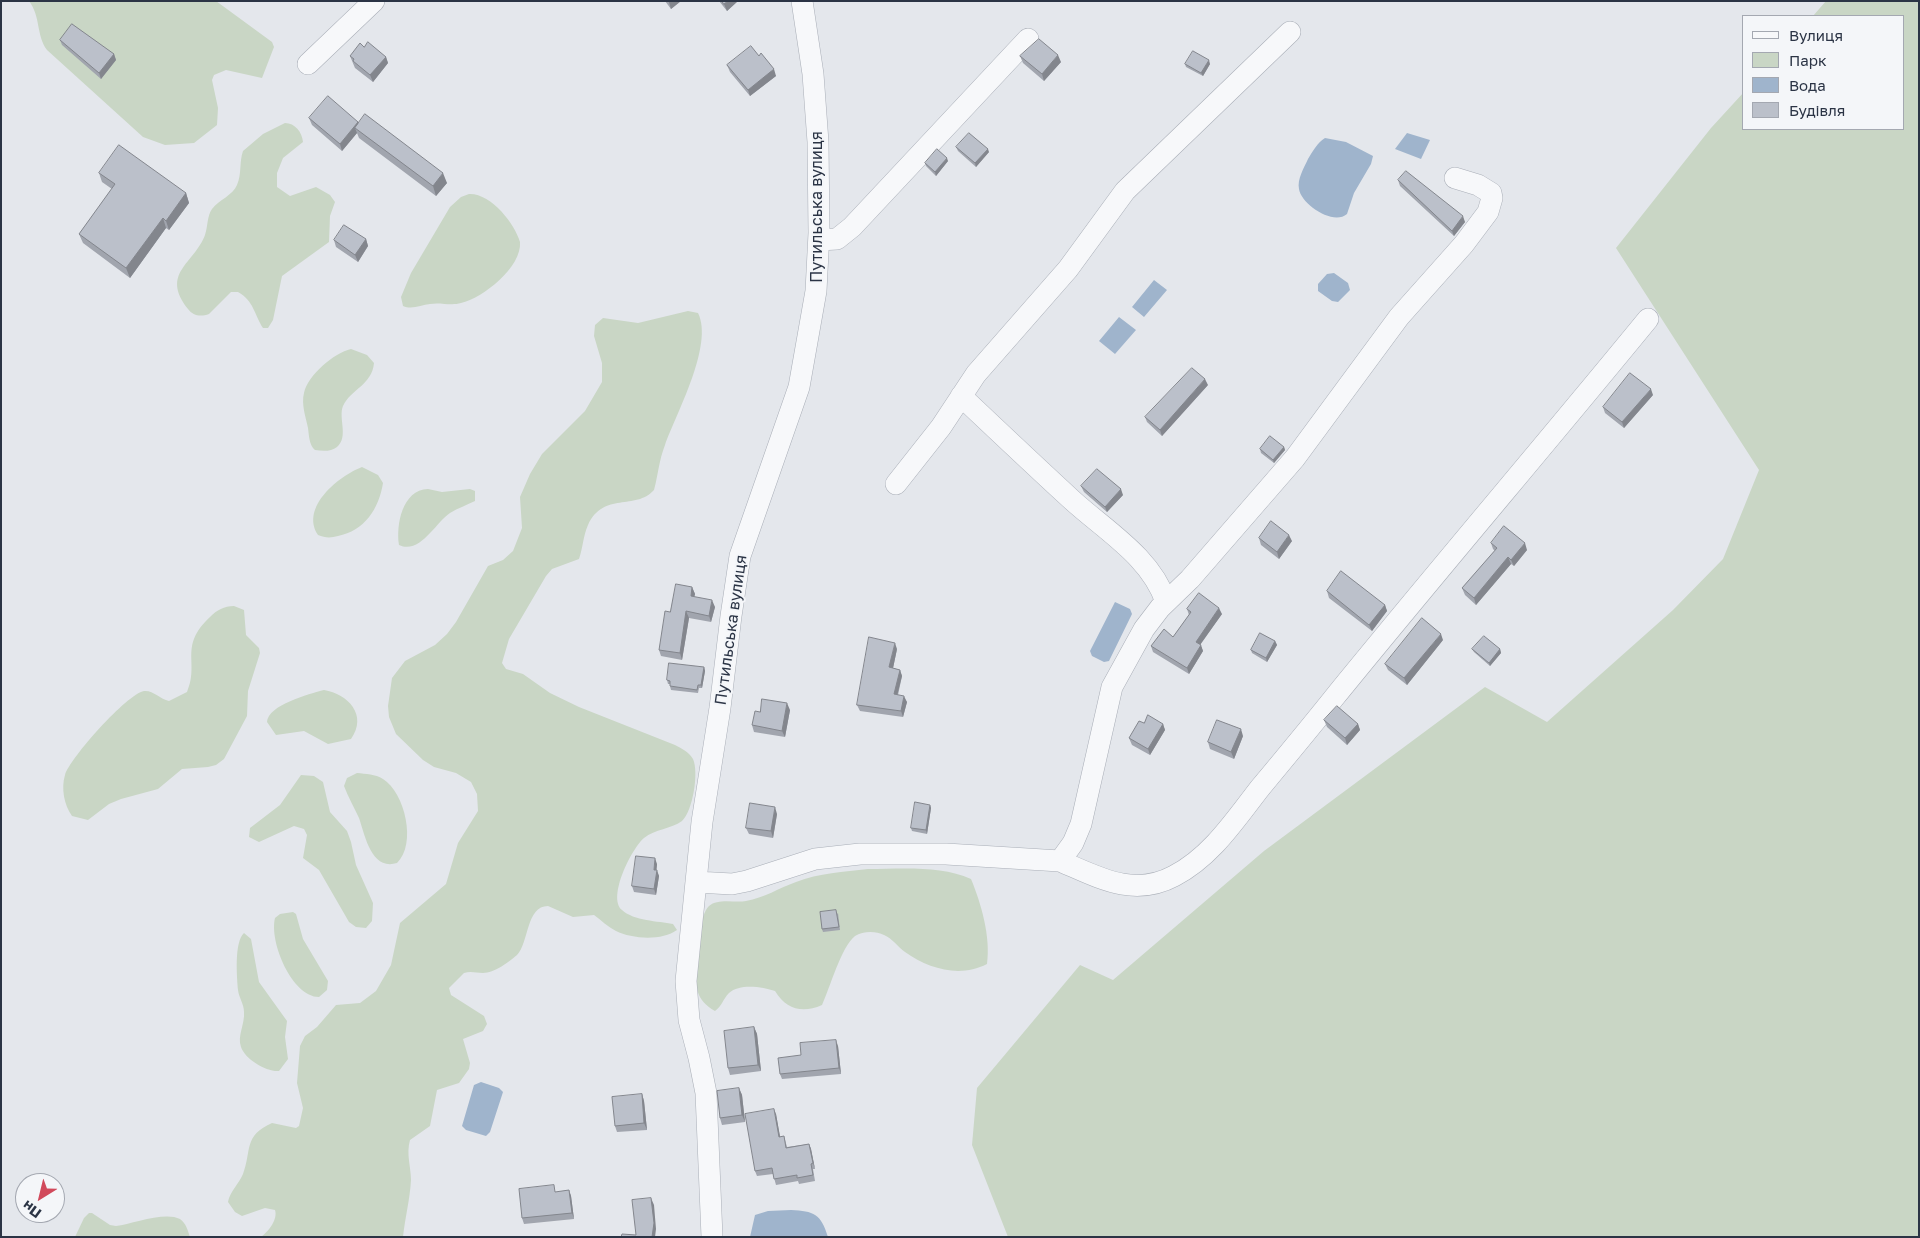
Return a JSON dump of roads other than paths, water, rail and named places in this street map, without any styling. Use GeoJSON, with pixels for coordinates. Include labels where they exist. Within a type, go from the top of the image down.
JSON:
{"type":"FeatureCollection","features":[{"type":"Feature","properties":{"kind":"street"},"geometry":{"type":"LineString","coordinates":[[308,64],[374,1]]}},
{"type":"Feature","properties":{"kind":"street","name":"Путильська вулиця"},"geometry":{"type":"LineString","coordinates":[[712,1237],[706,1093],[689,1020],[686,992],[702,822],[720,708],[740,556],[799,387],[816,291],[819,240],[818,142],[813,74],[802,1]]}},
{"type":"Feature","properties":{"kind":"street"},"geometry":{"type":"LineString","coordinates":[[896,484],[928,444],[987,360],[1068,269],[1125,191],[1290,32]]}},
{"type":"Feature","properties":{"kind":"street"},"geometry":{"type":"LineString","coordinates":[[819,240],[837,239],[852,227],[1028,38]]}},
{"type":"Feature","properties":{"kind":"street"},"geometry":{"type":"LineString","coordinates":[[1060,861],[1073,843],[1081,824],[1116,678],[1144,629],[1295,458],[1399,317],[1482,222],[1491,204],[1491,193],[1478,185],[1455,178]]}},
{"type":"Feature","properties":{"kind":"street"},"geometry":{"type":"LineString","coordinates":[[696,882],[732,884],[816,859],[860,854],[946,854],[1060,861],[1108,881],[1133,887],[1158,883],[1173,876],[1199,859],[1225,833],[1342,688],[1648,319]]}},
{"type":"Feature","properties":{"kind":"street"},"geometry":{"type":"LineString","coordinates":[[961,396],[1078,506],[1137,556],[1157,581],[1166,602]]}},
{"type":"Feature","properties":{"kind":"water"},"geometry":{"type":"Polygon","coordinates":[[[1407,133],[1430,140],[1421,159],[1395,149],[1407,133]]]}},
{"type":"Feature","properties":{"kind":"water"},"geometry":{"type":"Polygon","coordinates":[[[1325,138],[1346,142],[1373,156],[1371,164],[1354,193],[1347,214],[1341,217],[1318,212],[1305,201],[1299,189],[1300,177],[1308,159],[1317,145],[1325,138]]]}},
{"type":"Feature","properties":{"kind":"water"},"geometry":{"type":"Polygon","coordinates":[[[1334,273],[1348,283],[1350,290],[1338,302],[1332,301],[1318,291],[1318,284],[1327,274],[1334,273]]]}},
{"type":"Feature","properties":{"kind":"water"},"geometry":{"type":"Polygon","coordinates":[[[1154,280],[1167,290],[1144,317],[1132,307],[1154,280]]]}},
{"type":"Feature","properties":{"kind":"water"},"geometry":{"type":"Polygon","coordinates":[[[1119,317],[1136,330],[1115,354],[1099,341],[1119,317]]]}},
{"type":"Feature","properties":{"kind":"water"},"geometry":{"type":"Polygon","coordinates":[[[1115,602],[1130,609],[1132,614],[1109,661],[1104,662],[1092,656],[1090,651],[1115,602]]]}},
{"type":"Feature","properties":{"kind":"water"},"geometry":{"type":"Polygon","coordinates":[[[481,1082],[499,1088],[503,1092],[490,1132],[486,1136],[466,1130],[462,1126],[474,1085],[481,1082]]]}},
{"type":"Feature","properties":{"kind":"water"},"geometry":{"type":"Polygon","coordinates":[[[768,1211],[806,1211],[816,1215],[828,1237],[750,1237],[755,1215],[768,1211]]]}}]}
